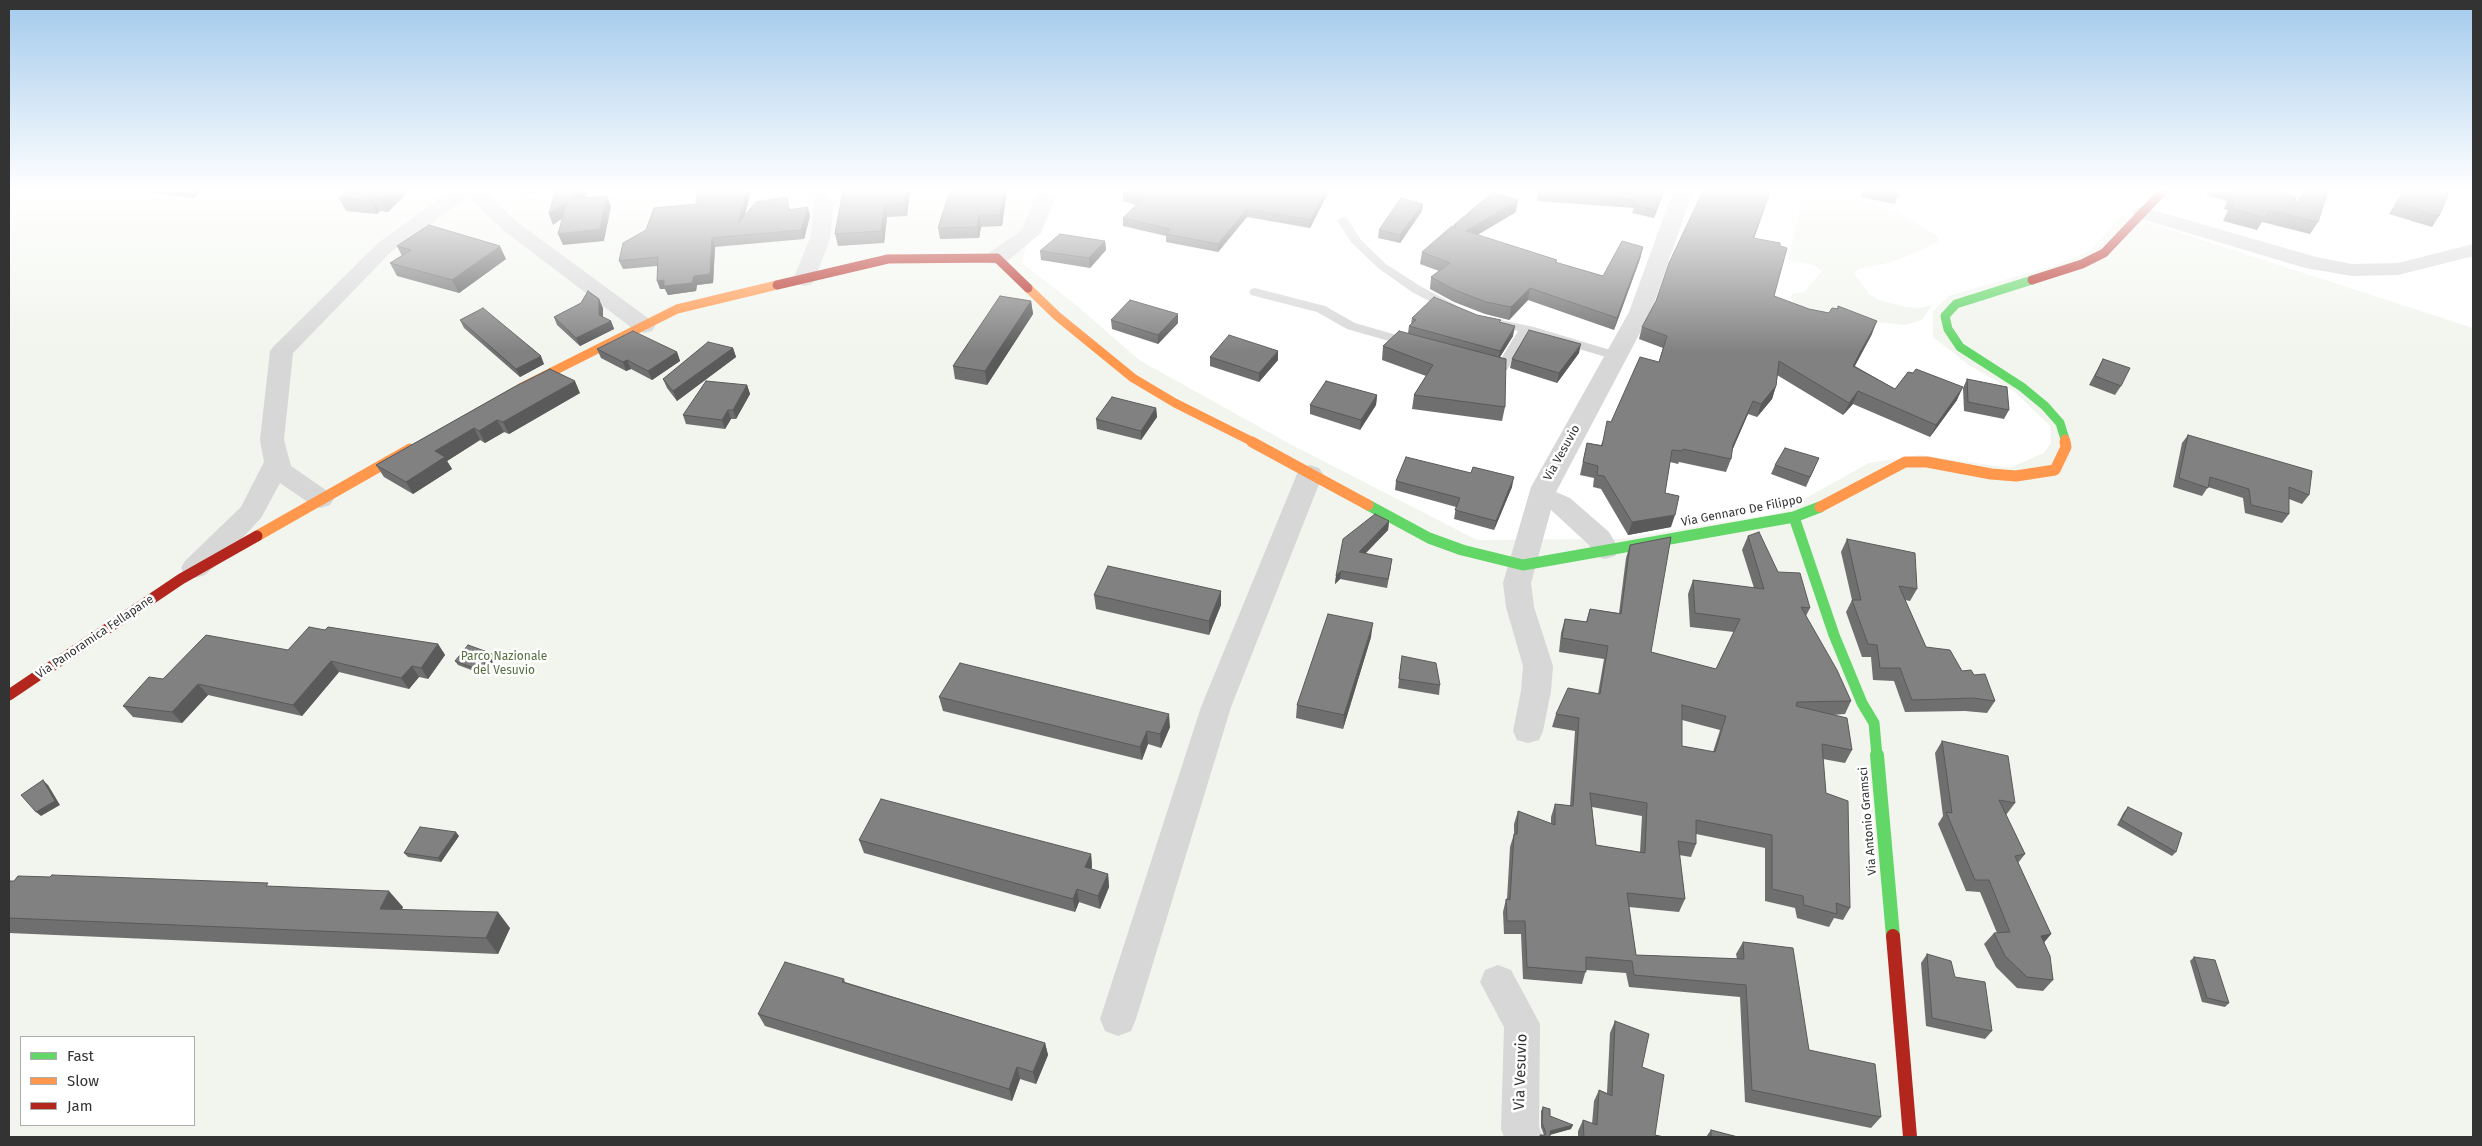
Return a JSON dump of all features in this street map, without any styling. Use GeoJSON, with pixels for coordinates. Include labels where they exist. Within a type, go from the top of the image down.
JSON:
{"type":"FeatureCollection","features":[{"type":"Feature","properties":{"kind":"street"},"geometry":{"type":"LineString","coordinates":[[322,499],[279,470],[272,440],[282,351],[390,244]]}},
{"type":"Feature","properties":{"kind":"street"},"geometry":{"type":"LineString","coordinates":[[535,244],[644,326]]}},
{"type":"Feature","properties":{"kind":"street"},"geometry":{"type":"LineString","coordinates":[[804,279],[818,244]]}},
{"type":"Feature","properties":{"kind":"street"},"geometry":{"type":"LineString","coordinates":[[511,392],[676,309],[888,259],[997,258],[1015,244]]}},
{"type":"Feature","properties":{"kind":"street","name":"Via Vesuvio"},"geometry":{"type":"LineString","coordinates":[[1528,731],[1536,691],[1538,666],[1520,607],[1517,583],[1541,496],[1544,487],[1640,312],[1664,244]]}},
{"type":"Feature","properties":{"kind":"street","name":"Via Gennaro De Filippo"},"geometry":{"type":"LineString","coordinates":[[1523,565],[1794,517],[1812,511],[1905,462],[1927,462],[1991,474],[2016,476],[2055,470],[2066,447],[2065,435],[2060,423],[2045,406],[2022,387],[1960,346],[1948,329],[1945,316],[1956,304],[2082,264],[2104,253],[2112,244]]}},
{"type":"Feature","properties":{"kind":"street"},"geometry":{"type":"LineString","coordinates":[[2250,244],[2313,263],[2352,270],[2398,269],[2470,254]]}},
{"type":"Feature","properties":{"kind":"street"},"geometry":{"type":"LineString","coordinates":[[997,258],[1057,316],[1133,378],[1175,403],[1429,538],[1462,550],[1523,565]]}},
{"type":"Feature","properties":{"kind":"street","name":"Via Panoramica Fellapane"},"geometry":{"type":"LineString","coordinates":[[9,695],[181,580],[416,445]]}},
{"type":"Feature","properties":{"kind":"street"},"geometry":{"type":"LineString","coordinates":[[181,580],[212,554],[252,512],[277,462]]}},
{"type":"Feature","properties":{"kind":"street"},"geometry":{"type":"LineString","coordinates":[[1118,1018],[1216,707],[1310,474]]}},
{"type":"Feature","properties":{"kind":"street"},"geometry":{"type":"LineString","coordinates":[[1541,496],[1561,504],[1600,539],[1605,549]]}},
{"type":"Feature","properties":{"kind":"street","name":"Via Antonio Gramsci"},"geometry":{"type":"LineString","coordinates":[[1794,517],[1834,635],[1862,703],[1874,724],[1910,1137]]}},
{"type":"Feature","properties":{"kind":"street","name":"Via Vesuvio"},"geometry":{"type":"LineString","coordinates":[[1498,982],[1522,1024],[1520,1129],[1524,1137]]}},
{"type":"Feature","properties":{"kind":"lane"},"geometry":{"type":"LineString","coordinates":[[1359,244],[1382,266],[1416,289],[1464,313]]}},
{"type":"Feature","properties":{"kind":"lane"},"geometry":{"type":"LineString","coordinates":[[1255,292],[1321,309],[1351,326],[1422,346]]}},
{"type":"Feature","properties":{"kind":"lane"},"geometry":{"type":"LineString","coordinates":[[1480,319],[1525,329],[1616,356]]}},
{"type":"Feature","properties":{"kind":"lane"},"geometry":{"type":"LineString","coordinates":[[1476,359],[1502,367],[1525,329]]}},
{"type":"Feature","properties":{"kind":"green space","name":"Parco Nazionale del Vesuvio"},"geometry":{"type":"Polygon","coordinates":[[[9,244],[1027,244],[1022,263],[1081,309],[1139,360],[1290,444],[1477,540],[1620,539],[1779,513],[1869,463],[1920,455],[2009,468],[2044,453],[2051,443],[2050,426],[2015,392],[1969,365],[1933,337],[1933,311],[1948,296],[2057,265],[2091,250],[2096,244],[2216,244],[2473,328],[2473,1137],[9,1137],[9,244]]]}},
{"type":"Feature","properties":{"kind":"green space"},"geometry":{"type":"Polygon","coordinates":[[[1792,244],[1933,244],[1903,258],[1884,264],[1860,268],[1854,273],[1869,294],[1879,300],[1906,307],[1920,308],[1932,305],[1922,320],[1904,325],[1851,319],[1797,305],[1790,297],[1792,294],[1804,292],[1822,271],[1814,265],[1788,260],[1792,244]]]}},
{"type":"Feature","properties":{"kind":"building"},"geometry":{"type":"Polygon","coordinates":[[[495,244],[500,246],[452,280],[390,263],[411,250],[397,246],[495,244]]]}},
{"type":"Feature","properties":{"kind":"building"},"geometry":{"type":"Polygon","coordinates":[[[623,244],[712,244],[710,274],[694,276],[692,283],[664,286],[664,280],[657,281],[658,257],[619,261],[623,244]]]}},
{"type":"Feature","properties":{"kind":"building"},"geometry":{"type":"Polygon","coordinates":[[[1048,244],[1102,244],[1089,258],[1040,251],[1048,244]]]}},
{"type":"Feature","properties":{"kind":"building"},"geometry":{"type":"Polygon","coordinates":[[[1431,244],[1508,244],[1557,260],[1555,262],[1603,276],[1620,244],[1634,244],[1643,247],[1617,318],[1530,288],[1511,307],[1486,302],[1455,290],[1431,277],[1450,263],[1422,252],[1431,244]]]}},
{"type":"Feature","properties":{"kind":"building"},"geometry":{"type":"Polygon","coordinates":[[[1678,244],[1780,244],[1787,248],[1774,296],[1809,309],[1829,313],[1832,308],[1838,309],[1838,306],[1877,321],[1853,366],[1895,389],[1908,372],[1913,373],[1916,369],[1963,387],[1936,425],[1858,391],[1849,403],[1779,361],[1776,386],[1761,404],[1753,401],[1733,445],[1731,459],[1683,449],[1682,451],[1672,450],[1665,493],[1679,496],[1675,515],[1632,522],[1604,476],[1597,475],[1598,466],[1583,462],[1587,443],[1602,446],[1607,421],[1611,422],[1640,357],[1659,362],[1667,336],[1642,327],[1656,301],[1669,263],[1678,244]]]}},
{"type":"Feature","properties":{"kind":"building"},"geometry":{"type":"Polygon","coordinates":[[[588,291],[599,299],[599,315],[611,321],[576,338],[554,317],[581,303],[588,291]]]}},
{"type":"Feature","properties":{"kind":"building"},"geometry":{"type":"Polygon","coordinates":[[[1000,296],[1031,301],[985,371],[953,366],[1000,296]]]}},
{"type":"Feature","properties":{"kind":"building"},"geometry":{"type":"Polygon","coordinates":[[[1434,297],[1477,315],[1501,320],[1499,322],[1515,326],[1500,351],[1409,326],[1416,320],[1412,318],[1434,297]]]}},
{"type":"Feature","properties":{"kind":"building"},"geometry":{"type":"Polygon","coordinates":[[[1130,300],[1178,314],[1158,335],[1111,320],[1130,300]]]}},
{"type":"Feature","properties":{"kind":"building"},"geometry":{"type":"Polygon","coordinates":[[[483,308],[541,356],[516,369],[460,320],[483,308]]]}},
{"type":"Feature","properties":{"kind":"building"},"geometry":{"type":"Polygon","coordinates":[[[1529,330],[1581,344],[1559,373],[1512,359],[1529,330]]]}},
{"type":"Feature","properties":{"kind":"building"},"geometry":{"type":"Polygon","coordinates":[[[633,331],[677,352],[648,371],[627,360],[623,362],[597,349],[633,331]]]}},
{"type":"Feature","properties":{"kind":"building"},"geometry":{"type":"Polygon","coordinates":[[[1399,331],[1506,359],[1505,407],[1414,395],[1433,365],[1383,346],[1399,331]]]}},
{"type":"Feature","properties":{"kind":"building"},"geometry":{"type":"Polygon","coordinates":[[[1229,335],[1278,351],[1259,373],[1210,357],[1229,335]]]}},
{"type":"Feature","properties":{"kind":"building"},"geometry":{"type":"Polygon","coordinates":[[[708,342],[733,348],[673,391],[663,379],[708,342]]]}},
{"type":"Feature","properties":{"kind":"building"},"geometry":{"type":"Polygon","coordinates":[[[2103,359],[2130,368],[2121,386],[2095,376],[2103,359]]]}},
{"type":"Feature","properties":{"kind":"building"},"geometry":{"type":"Polygon","coordinates":[[[550,369],[575,381],[503,422],[497,420],[479,431],[474,428],[435,451],[445,457],[406,482],[376,465],[514,387],[550,369]]]}},
{"type":"Feature","properties":{"kind":"building"},"geometry":{"type":"Polygon","coordinates":[[[1967,379],[2007,387],[2009,410],[1968,402],[1967,379]]]}},
{"type":"Feature","properties":{"kind":"building"},"geometry":{"type":"Polygon","coordinates":[[[706,381],[747,385],[733,410],[728,410],[722,420],[683,415],[706,381]]]}},
{"type":"Feature","properties":{"kind":"building"},"geometry":{"type":"Polygon","coordinates":[[[1326,381],[1377,395],[1361,420],[1310,405],[1326,381]]]}},
{"type":"Feature","properties":{"kind":"building"},"geometry":{"type":"Polygon","coordinates":[[[1112,397],[1156,408],[1141,431],[1096,419],[1112,397]]]}},
{"type":"Feature","properties":{"kind":"building"},"geometry":{"type":"Polygon","coordinates":[[[2188,435],[2312,471],[2309,495],[2289,487],[2289,514],[2251,505],[2249,489],[2210,477],[2208,488],[2179,478],[2188,435]]]}},
{"type":"Feature","properties":{"kind":"building"},"geometry":{"type":"Polygon","coordinates":[[[1785,448],[1819,458],[1810,477],[1775,465],[1785,448]]]}},
{"type":"Feature","properties":{"kind":"building"},"geometry":{"type":"Polygon","coordinates":[[[1406,457],[1471,473],[1473,467],[1514,477],[1496,521],[1455,510],[1460,498],[1396,481],[1406,457]]]}},
{"type":"Feature","properties":{"kind":"building"},"geometry":{"type":"Polygon","coordinates":[[[1375,514],[1389,521],[1359,552],[1392,559],[1388,579],[1341,571],[1336,576],[1343,539],[1375,514]]]}},
{"type":"Feature","properties":{"kind":"building"},"geometry":{"type":"Polygon","coordinates":[[[1759,532],[1778,572],[1800,573],[1810,608],[1801,607],[1837,670],[1851,701],[1797,702],[1796,706],[1847,718],[1852,750],[1822,744],[1826,793],[1848,801],[1850,908],[1836,903],[1837,914],[1804,905],[1803,896],[1772,889],[1772,835],[1696,820],[1696,844],[1678,841],[1685,899],[1627,893],[1636,955],[1744,959],[1743,942],[1793,948],[1809,1050],[1875,1064],[1881,1117],[1752,1090],[1746,985],[1634,975],[1632,961],[1586,957],[1586,972],[1527,967],[1525,921],[1507,921],[1506,899],[1510,900],[1514,834],[1517,834],[1518,811],[1555,825],[1555,804],[1573,806],[1579,718],[1556,714],[1568,688],[1600,694],[1608,646],[1562,638],[1565,619],[1587,622],[1590,609],[1621,614],[1630,545],[1671,537],[1651,652],[1716,669],[1740,619],[1695,613],[1693,580],[1764,589],[1748,536],[1759,532]],[[1682,705],[1682,746],[1715,752],[1726,716],[1682,705]],[[1590,793],[1596,845],[1645,853],[1647,803],[1590,793]]]}},
{"type":"Feature","properties":{"kind":"building"},"geometry":{"type":"Polygon","coordinates":[[[1847,539],[1915,553],[1917,589],[1899,586],[1926,647],[1950,650],[1962,671],[1971,670],[1974,675],[1985,674],[1995,701],[1973,698],[1912,700],[1900,668],[1880,668],[1877,645],[1868,644],[1852,600],[1861,600],[1847,539]]]}},
{"type":"Feature","properties":{"kind":"building"},"geometry":{"type":"Polygon","coordinates":[[[1108,566],[1221,591],[1209,621],[1094,595],[1108,566]]]}},
{"type":"Feature","properties":{"kind":"building"},"geometry":{"type":"Polygon","coordinates":[[[1328,614],[1373,623],[1344,715],[1297,705],[1328,614]]]}},
{"type":"Feature","properties":{"kind":"building"},"geometry":{"type":"Polygon","coordinates":[[[309,627],[325,630],[328,627],[438,644],[421,668],[412,666],[401,678],[331,661],[293,705],[198,684],[172,712],[123,706],[149,677],[163,679],[206,635],[288,650],[309,627]]]}},
{"type":"Feature","properties":{"kind":"building"},"geometry":{"type":"Polygon","coordinates":[[[468,645],[493,654],[479,670],[455,661],[468,645]]]}},
{"type":"Feature","properties":{"kind":"building"},"geometry":{"type":"Polygon","coordinates":[[[1402,656],[1436,663],[1440,685],[1399,679],[1402,656]]]}},
{"type":"Feature","properties":{"kind":"building"},"geometry":{"type":"Polygon","coordinates":[[[960,663],[1169,714],[1160,734],[1147,731],[1140,747],[939,697],[960,663]]]}},
{"type":"Feature","properties":{"kind":"building"},"geometry":{"type":"Polygon","coordinates":[[[1942,741],[2008,756],[2015,803],[1999,800],[2025,854],[2015,856],[2051,934],[2041,936],[2050,956],[2053,980],[2027,977],[2005,956],[1994,933],[2010,932],[1989,880],[1975,880],[1946,812],[1952,813],[1942,741]]]}},
{"type":"Feature","properties":{"kind":"building"},"geometry":{"type":"Polygon","coordinates":[[[43,780],[55,801],[36,812],[21,795],[43,780]]]}},
{"type":"Feature","properties":{"kind":"building"},"geometry":{"type":"Polygon","coordinates":[[[881,799],[1091,854],[1085,867],[1108,874],[1098,896],[1077,889],[1073,899],[859,840],[881,799]]]}},
{"type":"Feature","properties":{"kind":"building"},"geometry":{"type":"Polygon","coordinates":[[[2128,807],[2182,833],[2176,852],[2121,820],[2128,807]]]}},
{"type":"Feature","properties":{"kind":"building"},"geometry":{"type":"Polygon","coordinates":[[[420,827],[456,832],[438,858],[404,853],[420,827]]]}},
{"type":"Feature","properties":{"kind":"building"},"geometry":{"type":"Polygon","coordinates":[[[52,875],[268,883],[266,886],[389,891],[380,909],[498,912],[486,938],[9,918],[9,881],[14,881],[18,876],[50,877],[52,875]]]}},
{"type":"Feature","properties":{"kind":"building"},"geometry":{"type":"Polygon","coordinates":[[[1927,954],[1951,961],[1955,977],[1985,982],[1992,1031],[1932,1018],[1927,954]]]}},
{"type":"Feature","properties":{"kind":"building"},"geometry":{"type":"Polygon","coordinates":[[[2194,957],[2215,960],[2229,1003],[2207,998],[2194,957]]]}},
{"type":"Feature","properties":{"kind":"building"},"geometry":{"type":"Polygon","coordinates":[[[785,962],[844,979],[842,982],[1045,1043],[1033,1072],[1017,1067],[1009,1089],[758,1014],[785,962]]]}},
{"type":"Feature","properties":{"kind":"building"},"geometry":{"type":"Polygon","coordinates":[[[1615,1021],[1649,1034],[1642,1067],[1664,1075],[1655,1135],[1664,1137],[1584,1137],[1583,1120],[1597,1125],[1599,1090],[1612,1096],[1615,1021]]]}},
{"type":"Feature","properties":{"kind":"building"},"geometry":{"type":"Polygon","coordinates":[[[1543,1107],[1550,1109],[1550,1116],[1573,1125],[1550,1131],[1550,1137],[1541,1137],[1540,1135],[1545,1135],[1546,1133],[1542,1123],[1543,1107]]]}},
{"type":"Feature","properties":{"kind":"building"},"geometry":{"type":"Polygon","coordinates":[[[1711,1130],[1738,1137],[1711,1137],[1711,1130]]]}},
{"type":"Feature","properties":{"kind":"traffic: fast"},"geometry":{"type":"LineString","coordinates":[[2032,280],[1956,304],[1945,316],[1948,329],[1960,347],[2022,387],[2045,406],[2060,423],[2065,439]]}},
{"type":"Feature","properties":{"kind":"traffic: fast"},"geometry":{"type":"LineString","coordinates":[[1368,505],[1429,538],[1462,550],[1523,565],[1794,517],[1820,507]]}},
{"type":"Feature","properties":{"kind":"traffic: fast"},"geometry":{"type":"LineString","coordinates":[[1794,517],[1834,635],[1862,703],[1874,723],[1893,936]]}},
{"type":"Feature","properties":{"kind":"traffic: slow"},"geometry":{"type":"LineString","coordinates":[[520,388],[677,309],[777,285]]}},
{"type":"Feature","properties":{"kind":"traffic: slow"},"geometry":{"type":"LineString","coordinates":[[1028,288],[1057,316],[1133,378],[1175,403],[1223,426],[1368,505]]}},
{"type":"Feature","properties":{"kind":"traffic: slow"},"geometry":{"type":"LineString","coordinates":[[1820,507],[1905,462],[1927,462],[1991,474],[2016,476],[2055,470],[2066,447],[2065,439]]}},
{"type":"Feature","properties":{"kind":"traffic: slow"},"geometry":{"type":"LineString","coordinates":[[257,536],[410,449]]}},
{"type":"Feature","properties":{"kind":"traffic: jam"},"geometry":{"type":"LineString","coordinates":[[2032,280],[2082,264],[2104,253],[2112,244]]}},
{"type":"Feature","properties":{"kind":"traffic: jam"},"geometry":{"type":"LineString","coordinates":[[777,285],[888,259],[997,258],[1028,288]]}},
{"type":"Feature","properties":{"kind":"traffic: jam"},"geometry":{"type":"LineString","coordinates":[[9,695],[181,579],[257,536]]}},
{"type":"Feature","properties":{"kind":"traffic: jam"},"geometry":{"type":"LineString","coordinates":[[1893,936],[1910,1137]]}}]}
